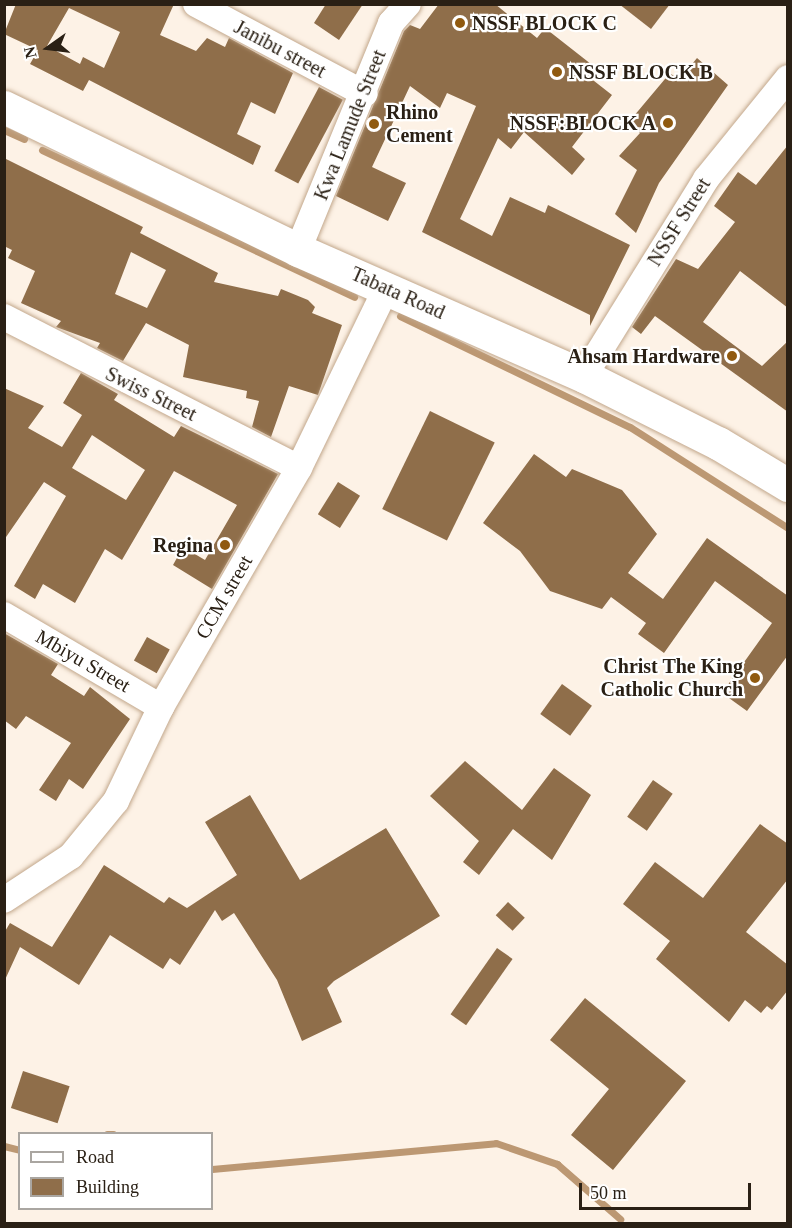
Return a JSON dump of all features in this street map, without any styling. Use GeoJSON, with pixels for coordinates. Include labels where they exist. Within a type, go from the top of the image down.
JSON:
{"type":"FeatureCollection","features":[{"type":"Feature","properties":{"kind":"main road","name":"Tabata Road"},"geometry":{"type":"LineString","coordinates":[[4,107],[298,250],[387,287],[584,376],[718,443],[788,485]]}},
{"type":"Feature","properties":{"kind":"street","name":"Janibu street"},"geometry":{"type":"LineString","coordinates":[[196,4],[365,94]]}},
{"type":"Feature","properties":{"kind":"street","name":"Kwa Lamude Street"},"geometry":{"type":"LineString","coordinates":[[298,250],[365,94],[391,22],[408,4]]}},
{"type":"Feature","properties":{"kind":"street","name":"NSSF Street"},"geometry":{"type":"LineString","coordinates":[[584,376],[706,178],[788,78]]}},
{"type":"Feature","properties":{"kind":"street","name":"CCM street"},"geometry":{"type":"LineString","coordinates":[[4,900],[33,885],[71,856],[116,801],[161,707],[299,468],[387,287]]}},
{"type":"Feature","properties":{"kind":"street","name":"Swiss Street"},"geometry":{"type":"LineString","coordinates":[[4,317],[299,468]]}},
{"type":"Feature","properties":{"kind":"street","name":"Mbiyu Street"},"geometry":{"type":"LineString","coordinates":[[4,615],[161,707]]}},
{"type":"Feature","properties":{"kind":"building"},"geometry":{"type":"Polygon","coordinates":[[[16,4],[174,4],[160,35],[196,51],[207,38],[225,47],[229,38],[293,73],[275,114],[251,102],[237,134],[261,146],[253,165],[89,80],[83,91],[30,64],[38,50],[4,34],[16,4]],[[69,8],[47,46],[80,64],[83,57],[104,68],[120,32],[69,8]]]}},
{"type":"Feature","properties":{"kind":"building"},"geometry":{"type":"Polygon","coordinates":[[[326,4],[363,4],[339,40],[314,23],[326,4]]]}},
{"type":"Feature","properties":{"kind":"building"},"geometry":{"type":"Polygon","coordinates":[[[439,4],[495,4],[537,38],[545,28],[596,68],[589,77],[612,95],[572,147],[585,159],[572,175],[524,132],[511,149],[498,138],[460,219],[492,236],[510,197],[545,213],[548,205],[630,245],[590,326],[590,315],[422,232],[476,106],[447,93],[440,108],[410,86],[372,167],[406,183],[388,221],[336,196],[404,31],[410,25],[420,29],[439,4]]]}},
{"type":"Feature","properties":{"kind":"building"},"geometry":{"type":"Polygon","coordinates":[[[619,4],[670,4],[651,29],[619,4]]]}},
{"type":"Feature","properties":{"kind":"building","name":"NSSF:BLOCK A"},"geometry":{"type":"Polygon","coordinates":[[[697,58],[728,85],[659,183],[636,233],[615,214],[637,170],[619,156],[640,133],[628,123],[670,73],[679,80],[697,58]]]}},
{"type":"Feature","properties":{"kind":"building"},"geometry":{"type":"Polygon","coordinates":[[[319,87],[343,100],[298,184],[274,171],[319,87]]]}},
{"type":"Feature","properties":{"kind":"building"},"geometry":{"type":"Polygon","coordinates":[[[788,145],[788,308],[740,271],[703,322],[762,366],[788,341],[788,412],[655,316],[641,334],[632,327],[676,259],[698,269],[735,222],[714,206],[738,172],[756,185],[788,145]]]}},
{"type":"Feature","properties":{"kind":"building"},"geometry":{"type":"Polygon","coordinates":[[[4,158],[143,227],[140,233],[218,273],[214,282],[278,296],[281,289],[308,300],[315,307],[312,313],[342,325],[318,395],[289,386],[271,437],[252,427],[259,401],[246,398],[247,391],[183,377],[189,345],[146,323],[123,361],[97,348],[100,343],[56,327],[61,321],[21,303],[35,271],[8,258],[12,250],[4,246],[4,158]],[[131,252],[115,294],[147,308],[166,270],[131,252]]]}},
{"type":"Feature","properties":{"kind":"building"},"geometry":{"type":"Polygon","coordinates":[[[81,373],[118,394],[114,400],[174,437],[181,426],[278,474],[212,589],[173,565],[183,547],[205,560],[237,505],[174,471],[122,560],[105,549],[75,603],[43,584],[35,599],[14,586],[66,496],[44,482],[4,540],[4,388],[44,406],[28,428],[62,447],[82,415],[63,403],[81,373]],[[92,435],[72,468],[126,500],[145,470],[92,435]]]}},
{"type":"Feature","properties":{"kind":"building"},"geometry":{"type":"Polygon","coordinates":[[[430,411],[495,443],[447,541],[382,509],[430,411]]]}},
{"type":"Feature","properties":{"kind":"building"},"geometry":{"type":"Polygon","coordinates":[[[534,454],[566,477],[572,469],[622,490],[657,534],[628,573],[663,599],[707,538],[788,596],[788,655],[747,711],[722,693],[772,623],[715,581],[664,653],[638,634],[646,623],[611,597],[602,609],[550,591],[520,551],[483,523],[534,454]]]}},
{"type":"Feature","properties":{"kind":"building"},"geometry":{"type":"Polygon","coordinates":[[[338,482],[360,496],[340,528],[318,514],[338,482]]]}},
{"type":"Feature","properties":{"kind":"building"},"geometry":{"type":"Polygon","coordinates":[[[4,633],[58,664],[51,675],[84,696],[90,687],[130,719],[83,789],[69,779],[56,801],[39,790],[71,743],[26,716],[16,729],[4,720],[4,633]]]}},
{"type":"Feature","properties":{"kind":"building"},"geometry":{"type":"Polygon","coordinates":[[[147,637],[170,650],[157,673],[134,661],[147,637]]]}},
{"type":"Feature","properties":{"kind":"building"},"geometry":{"type":"Polygon","coordinates":[[[562,684],[592,706],[570,736],[540,714],[562,684]]]}},
{"type":"Feature","properties":{"kind":"building"},"geometry":{"type":"Polygon","coordinates":[[[465,761],[522,810],[554,768],[591,795],[552,860],[513,829],[479,875],[463,862],[479,841],[430,796],[465,761]]]}},
{"type":"Feature","properties":{"kind":"building"},"geometry":{"type":"Polygon","coordinates":[[[653,780],[673,794],[647,831],[627,817],[653,780]]]}},
{"type":"Feature","properties":{"kind":"building"},"geometry":{"type":"Polygon","coordinates":[[[250,795],[300,880],[386,828],[440,916],[334,981],[327,988],[342,1022],[302,1041],[277,980],[234,913],[222,921],[215,910],[180,965],[170,958],[163,969],[110,935],[79,985],[20,947],[4,982],[4,933],[10,923],[52,947],[104,865],[164,903],[169,897],[187,908],[237,875],[205,822],[250,795]]]}},
{"type":"Feature","properties":{"kind":"building"},"geometry":{"type":"Polygon","coordinates":[[[760,824],[788,844],[788,879],[746,932],[788,965],[788,990],[772,1010],[767,1006],[761,1013],[745,1000],[729,1022],[656,959],[670,941],[623,904],[655,862],[703,898],[760,824]]]}},
{"type":"Feature","properties":{"kind":"building"},"geometry":{"type":"Polygon","coordinates":[[[508,902],[525,918],[513,931],[496,915],[508,902]]]}},
{"type":"Feature","properties":{"kind":"building"},"geometry":{"type":"Polygon","coordinates":[[[497,948],[513,959],[466,1025],[451,1014],[497,948]]]}},
{"type":"Feature","properties":{"kind":"building"},"geometry":{"type":"Polygon","coordinates":[[[585,998],[686,1081],[613,1170],[571,1135],[609,1089],[550,1040],[585,998]]]}},
{"type":"Feature","properties":{"kind":"building"},"geometry":{"type":"Polygon","coordinates":[[[23,1071],[70,1086],[58,1123],[11,1108],[23,1071]]]}},
{"type":"Feature","properties":{"kind":"waterway"},"geometry":{"type":"LineString","coordinates":[[4,130],[24,139]]}},
{"type":"Feature","properties":{"kind":"waterway"},"geometry":{"type":"LineString","coordinates":[[42,150],[354,297]]}},
{"type":"Feature","properties":{"kind":"waterway"},"geometry":{"type":"LineString","coordinates":[[400,316],[630,427],[788,528]]}},
{"type":"Feature","properties":{"kind":"waterway"},"geometry":{"type":"LineString","coordinates":[[213,1169],[496,1143],[557,1164],[620,1219]]}},
{"type":"Feature","properties":{"kind":"waterway"},"geometry":{"type":"LineString","coordinates":[[4,1146],[18,1150]]}},
{"type":"Feature","properties":{"kind":"place","name":"NSSF BLOCK C"},"geometry":{"type":"Point","coordinates":[460,23]}},
{"type":"Feature","properties":{"kind":"place","name":"NSSF BLOCK B"},"geometry":{"type":"Point","coordinates":[557,72]}},
{"type":"Feature","properties":{"kind":"place","name":"NSSF:BLOCK A"},"geometry":{"type":"Point","coordinates":[668,123]}},
{"type":"Feature","properties":{"kind":"place","name":"Rhino Cement"},"geometry":{"type":"Point","coordinates":[374,124]}},
{"type":"Feature","properties":{"kind":"place","name":"Ahsam Hardware"},"geometry":{"type":"Point","coordinates":[732,356]}},
{"type":"Feature","properties":{"kind":"place","name":"Regina"},"geometry":{"type":"Point","coordinates":[225,545]}},
{"type":"Feature","properties":{"kind":"place","name":"Christ The King Catholic Church"},"geometry":{"type":"Point","coordinates":[755,678]}}]}
